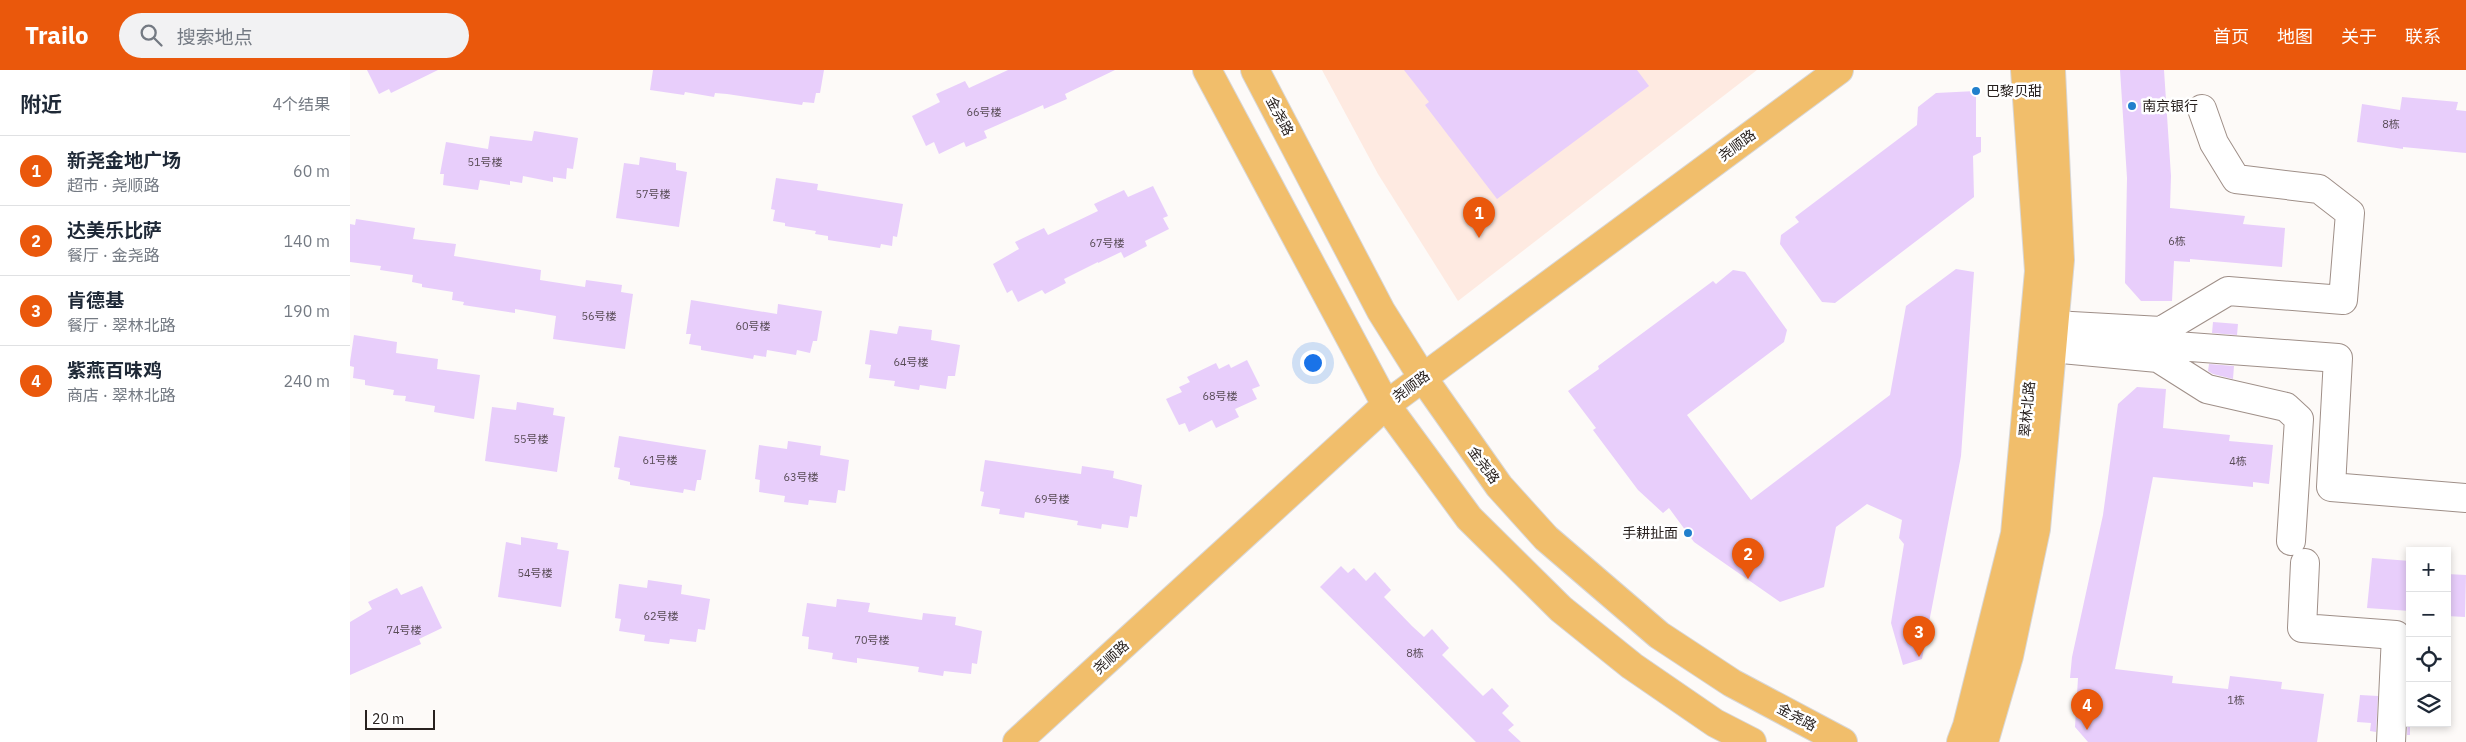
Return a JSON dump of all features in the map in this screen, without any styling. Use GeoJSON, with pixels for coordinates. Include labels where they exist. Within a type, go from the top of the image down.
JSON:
{"type":"FeatureCollection","features":[{"type":"Feature","properties":{"kind":"main road"},"geometry":{"type":"LineString","coordinates":[[1207,70],[1386,404],[1469,518],[1561,609],[1632,666],[1715,723],[1752,742]]}},
{"type":"Feature","properties":{"kind":"main road","name":"金尧路"},"geometry":{"type":"LineString","coordinates":[[1255,70],[1381,311],[1423,378],[1499,486],[1546,538],[1659,634],[1732,683],[1843,742]]}},
{"type":"Feature","properties":{"kind":"main road","name":"尧顺路"},"geometry":{"type":"LineString","coordinates":[[1017,742],[1386,404],[1839,70]]}},
{"type":"Feature","properties":{"kind":"main road","name":"翠林北路"},"geometry":{"type":"LineString","coordinates":[[1961,742],[1967,726],[2015,534],[2039,271],[2025,70]]}},
{"type":"Feature","properties":{"kind":"main road","name":"翠林北路"},"geometry":{"type":"LineString","coordinates":[[1984,742],[2009,656],[2036,529],[2060,260],[2051,70]]}},
{"type":"Feature","properties":{"kind":"street"},"geometry":{"type":"LineString","coordinates":[[2053,336],[2161,331],[2228,291],[2343,300],[2350,213],[2319,189],[2236,179],[2214,143],[2202,109]]}},
{"type":"Feature","properties":{"kind":"street"},"geometry":{"type":"LineString","coordinates":[[2053,336],[2338,358],[2331,487],[2466,498]]}},
{"type":"Feature","properties":{"kind":"street"},"geometry":{"type":"LineString","coordinates":[[2053,336],[2158,358],[2207,389],[2286,407],[2299,419],[2298,552],[2302,628],[2396,635],[2391,742]]}},
{"type":"Feature","properties":{"kind":"shaded area"},"geometry":{"type":"Polygon","coordinates":[[[1322,70],[1757,70],[1458,301],[1378,174],[1322,70]]]}},
{"type":"Feature","properties":{"kind":"building"},"geometry":{"type":"Polygon","coordinates":[[[367,70],[438,70],[391,93],[389,89],[379,94],[367,70]]]}},
{"type":"Feature","properties":{"kind":"building"},"geometry":{"type":"Polygon","coordinates":[[[653,70],[824,70],[820,93],[816,93],[814,103],[803,102],[802,105],[727,94],[715,93],[714,97],[685,92],[684,95],[650,90],[653,70]]]}},
{"type":"Feature","properties":{"kind":"building"},"geometry":{"type":"Polygon","coordinates":[[[1008,70],[1115,70],[1065,94],[1067,99],[1044,109],[1043,105],[984,131],[987,138],[966,147],[964,142],[939,154],[934,142],[926,146],[912,116],[940,102],[936,94],[965,81],[969,88],[1008,70]]]}},
{"type":"Feature","properties":{"kind":"building"},"geometry":{"type":"Polygon","coordinates":[[[1404,70],[1637,70],[1649,86],[1497,199],[1425,105],[1429,102],[1404,70]]]}},
{"type":"Feature","properties":{"kind":"building"},"geometry":{"type":"Polygon","coordinates":[[[2120,70],[2164,70],[2171,176],[2170,208],[2245,216],[2243,224],[2285,228],[2282,267],[2190,259],[2190,262],[2174,261],[2172,301],[2141,301],[2125,283],[2127,178],[2120,70]]]}},
{"type":"Feature","properties":{"kind":"building"},"geometry":{"type":"Polygon","coordinates":[[[1976,91],[1976,137],[1981,137],[1981,152],[1973,156],[1974,197],[1835,303],[1822,302],[1780,244],[1781,235],[1799,222],[1795,217],[1917,125],[1918,107],[1936,93],[1976,91]]]}},
{"type":"Feature","properties":{"kind":"building"},"geometry":{"type":"Polygon","coordinates":[[[2402,97],[2458,102],[2456,110],[2466,111],[2466,153],[2403,147],[2403,149],[2357,142],[2362,104],[2400,110],[2402,97]]]}},
{"type":"Feature","properties":{"kind":"building"},"geometry":{"type":"Polygon","coordinates":[[[534,131],[578,138],[573,169],[567,168],[566,179],[553,177],[553,182],[523,176],[522,183],[510,181],[510,185],[480,180],[478,190],[443,185],[444,174],[440,174],[446,142],[488,149],[490,136],[532,141],[534,131]]]}},
{"type":"Feature","properties":{"kind":"building"},"geometry":{"type":"Polygon","coordinates":[[[640,157],[676,163],[676,170],[687,172],[679,227],[616,218],[624,163],[639,165],[640,157]]]}},
{"type":"Feature","properties":{"kind":"building"},"geometry":{"type":"Polygon","coordinates":[[[776,178],[818,184],[817,190],[903,204],[897,237],[893,236],[892,246],[881,244],[880,248],[828,240],[828,236],[815,234],[816,231],[785,226],[785,223],[773,221],[775,210],[771,209],[776,178]]]}},
{"type":"Feature","properties":{"kind":"building"},"geometry":{"type":"Polygon","coordinates":[[[1153,186],[1168,216],[1163,218],[1169,229],[1145,241],[1147,246],[1124,258],[1121,252],[1098,262],[1064,279],[1066,283],[1045,294],[1042,290],[1018,302],[1012,290],[1007,293],[993,264],[1019,249],[1015,242],[1044,228],[1048,235],[1098,211],[1094,204],[1124,190],[1128,197],[1153,186]]]}},
{"type":"Feature","properties":{"kind":"building"},"geometry":{"type":"Polygon","coordinates":[[[356,219],[415,228],[413,239],[456,244],[454,256],[541,270],[540,280],[585,287],[586,280],[622,285],[621,292],[633,294],[625,349],[553,339],[556,316],[515,309],[515,313],[463,305],[464,302],[452,300],[453,292],[422,287],[422,284],[412,282],[413,275],[380,270],[381,266],[350,262],[350,224],[355,225],[356,219]]]}},
{"type":"Feature","properties":{"kind":"building"},"geometry":{"type":"Polygon","coordinates":[[[1956,269],[1974,272],[1961,456],[1922,659],[1903,665],[1891,623],[1904,544],[1899,538],[1902,520],[1867,504],[1836,527],[1824,587],[1780,602],[1694,542],[1669,508],[1663,513],[1638,490],[1593,430],[1596,428],[1568,391],[1599,369],[1598,366],[1713,281],[1716,284],[1733,270],[1745,272],[1787,330],[1784,342],[1687,415],[1751,500],[1890,395],[1906,306],[1956,269]]]}},
{"type":"Feature","properties":{"kind":"building"},"geometry":{"type":"Polygon","coordinates":[[[691,300],[777,314],[778,304],[822,311],[817,341],[813,341],[810,353],[797,350],[796,355],[767,350],[766,357],[754,355],[753,359],[701,350],[701,346],[689,344],[691,334],[686,334],[691,300]]]}},
{"type":"Feature","properties":{"kind":"building"},"geometry":{"type":"Polygon","coordinates":[[[2213,322],[2238,324],[2237,335],[2212,333],[2213,322]]]}},
{"type":"Feature","properties":{"kind":"building"},"geometry":{"type":"Polygon","coordinates":[[[899,326],[932,330],[931,340],[960,345],[955,376],[948,376],[946,389],[920,385],[919,390],[894,386],[895,381],[869,378],[871,365],[865,364],[870,330],[897,334],[899,326]]]}},
{"type":"Feature","properties":{"kind":"building"},"geometry":{"type":"Polygon","coordinates":[[[354,335],[397,342],[396,353],[438,359],[437,369],[480,375],[474,419],[434,412],[435,406],[405,401],[406,396],[393,395],[394,390],[365,385],[365,380],[353,378],[354,367],[350,366],[350,362],[354,335]]]}},
{"type":"Feature","properties":{"kind":"building"},"geometry":{"type":"Polygon","coordinates":[[[1247,360],[1260,386],[1252,389],[1257,399],[1235,409],[1239,417],[1216,428],[1212,420],[1189,432],[1185,423],[1179,425],[1166,399],[1182,392],[1179,387],[1190,382],[1187,377],[1216,363],[1219,369],[1229,364],[1231,368],[1247,360]]]}},
{"type":"Feature","properties":{"kind":"building"},"geometry":{"type":"Polygon","coordinates":[[[2209,364],[2234,366],[2233,379],[2208,371],[2209,364]]]}},
{"type":"Feature","properties":{"kind":"building"},"geometry":{"type":"Polygon","coordinates":[[[2137,387],[2166,389],[2163,428],[2230,435],[2229,441],[2273,445],[2269,484],[2253,482],[2253,487],[2153,477],[2115,669],[2173,676],[2172,683],[2228,689],[2230,676],[2282,682],[2281,689],[2324,694],[2317,742],[2088,742],[2075,727],[2078,678],[2070,678],[2072,657],[2103,515],[2118,404],[2137,387]]]}},
{"type":"Feature","properties":{"kind":"building"},"geometry":{"type":"Polygon","coordinates":[[[517,402],[554,408],[553,415],[565,417],[557,472],[485,461],[492,407],[516,410],[517,402]]]}},
{"type":"Feature","properties":{"kind":"building"},"geometry":{"type":"Polygon","coordinates":[[[619,436],[706,450],[701,480],[697,480],[695,491],[684,489],[683,493],[630,485],[630,482],[618,479],[620,468],[614,467],[619,436]]]}},
{"type":"Feature","properties":{"kind":"building"},"geometry":{"type":"Polygon","coordinates":[[[788,441],[821,446],[820,455],[849,460],[845,491],[838,490],[836,503],[809,500],[808,505],[784,502],[785,496],[759,492],[760,480],[755,479],[759,445],[787,449],[788,441]]]}},
{"type":"Feature","properties":{"kind":"building"},"geometry":{"type":"Polygon","coordinates":[[[985,460],[1081,474],[1082,466],[1114,471],[1113,478],[1142,485],[1137,517],[1130,516],[1128,528],[1102,524],[1101,529],[1077,525],[1078,521],[1025,512],[1024,518],[999,514],[1000,509],[981,506],[984,492],[980,491],[985,460]]]}},
{"type":"Feature","properties":{"kind":"building"},"geometry":{"type":"Polygon","coordinates":[[[521,537],[558,543],[557,549],[569,551],[561,607],[498,597],[506,542],[521,545],[521,537]]]}},
{"type":"Feature","properties":{"kind":"building"},"geometry":{"type":"Polygon","coordinates":[[[2372,558],[2406,561],[2406,611],[2367,608],[2372,558]]]}},
{"type":"Feature","properties":{"kind":"building"},"geometry":{"type":"Polygon","coordinates":[[[1341,566],[1348,573],[1354,568],[1366,581],[1375,572],[1391,590],[1384,597],[1412,626],[1424,637],[1432,629],[1449,648],[1442,655],[1483,696],[1492,688],[1509,706],[1502,713],[1514,725],[1508,730],[1521,742],[1476,742],[1320,587],[1341,566]]]}},
{"type":"Feature","properties":{"kind":"building"},"geometry":{"type":"Polygon","coordinates":[[[2451,574],[2466,575],[2465,617],[2451,616],[2451,574]]]}},
{"type":"Feature","properties":{"kind":"building"},"geometry":{"type":"Polygon","coordinates":[[[648,580],[682,585],[681,594],[710,599],[705,630],[698,629],[696,642],[670,639],[669,644],[644,641],[645,635],[619,631],[621,619],[615,618],[619,584],[647,588],[648,580]]]}},
{"type":"Feature","properties":{"kind":"building"},"geometry":{"type":"Polygon","coordinates":[[[422,586],[442,628],[419,639],[421,644],[350,675],[350,622],[372,609],[368,602],[397,588],[401,595],[422,586]]]}},
{"type":"Feature","properties":{"kind":"building"},"geometry":{"type":"Polygon","coordinates":[[[837,599],[870,603],[868,612],[922,620],[923,613],[956,617],[955,625],[982,631],[977,664],[972,663],[971,674],[944,671],[943,676],[918,672],[919,667],[857,658],[857,663],[832,659],[833,653],[808,649],[809,637],[802,636],[807,603],[836,607],[837,599]]]}},
{"type":"Feature","properties":{"kind":"building"},"geometry":{"type":"Polygon","coordinates":[[[2360,695],[2378,696],[2376,732],[2370,731],[2371,723],[2357,722],[2360,695]]]}},
{"type":"Feature","properties":{"kind":"building"},"geometry":{"type":"Polygon","coordinates":[[[2407,727],[2410,727],[2410,735],[2407,735],[2407,727]]]}},
{"type":"Feature","properties":{"kind":"place","name":"巴黎贝甜"},"geometry":{"type":"Point","coordinates":[1976,91]}},
{"type":"Feature","properties":{"kind":"place","name":"南京银行"},"geometry":{"type":"Point","coordinates":[2132,106]}},
{"type":"Feature","properties":{"kind":"place","name":"新尧金地广场"},"geometry":{"type":"Point","coordinates":[1479,238]}},
{"type":"Feature","properties":{"kind":"place","name":"手耕扯面"},"geometry":{"type":"Point","coordinates":[1688,533]}},
{"type":"Feature","properties":{"kind":"place","name":"达美乐比萨"},"geometry":{"type":"Point","coordinates":[1748,579]}},
{"type":"Feature","properties":{"kind":"place","name":"肯德基"},"geometry":{"type":"Point","coordinates":[1919,657]}},
{"type":"Feature","properties":{"kind":"place","name":"紫燕百味鸡"},"geometry":{"type":"Point","coordinates":[2087,730]}}]}
